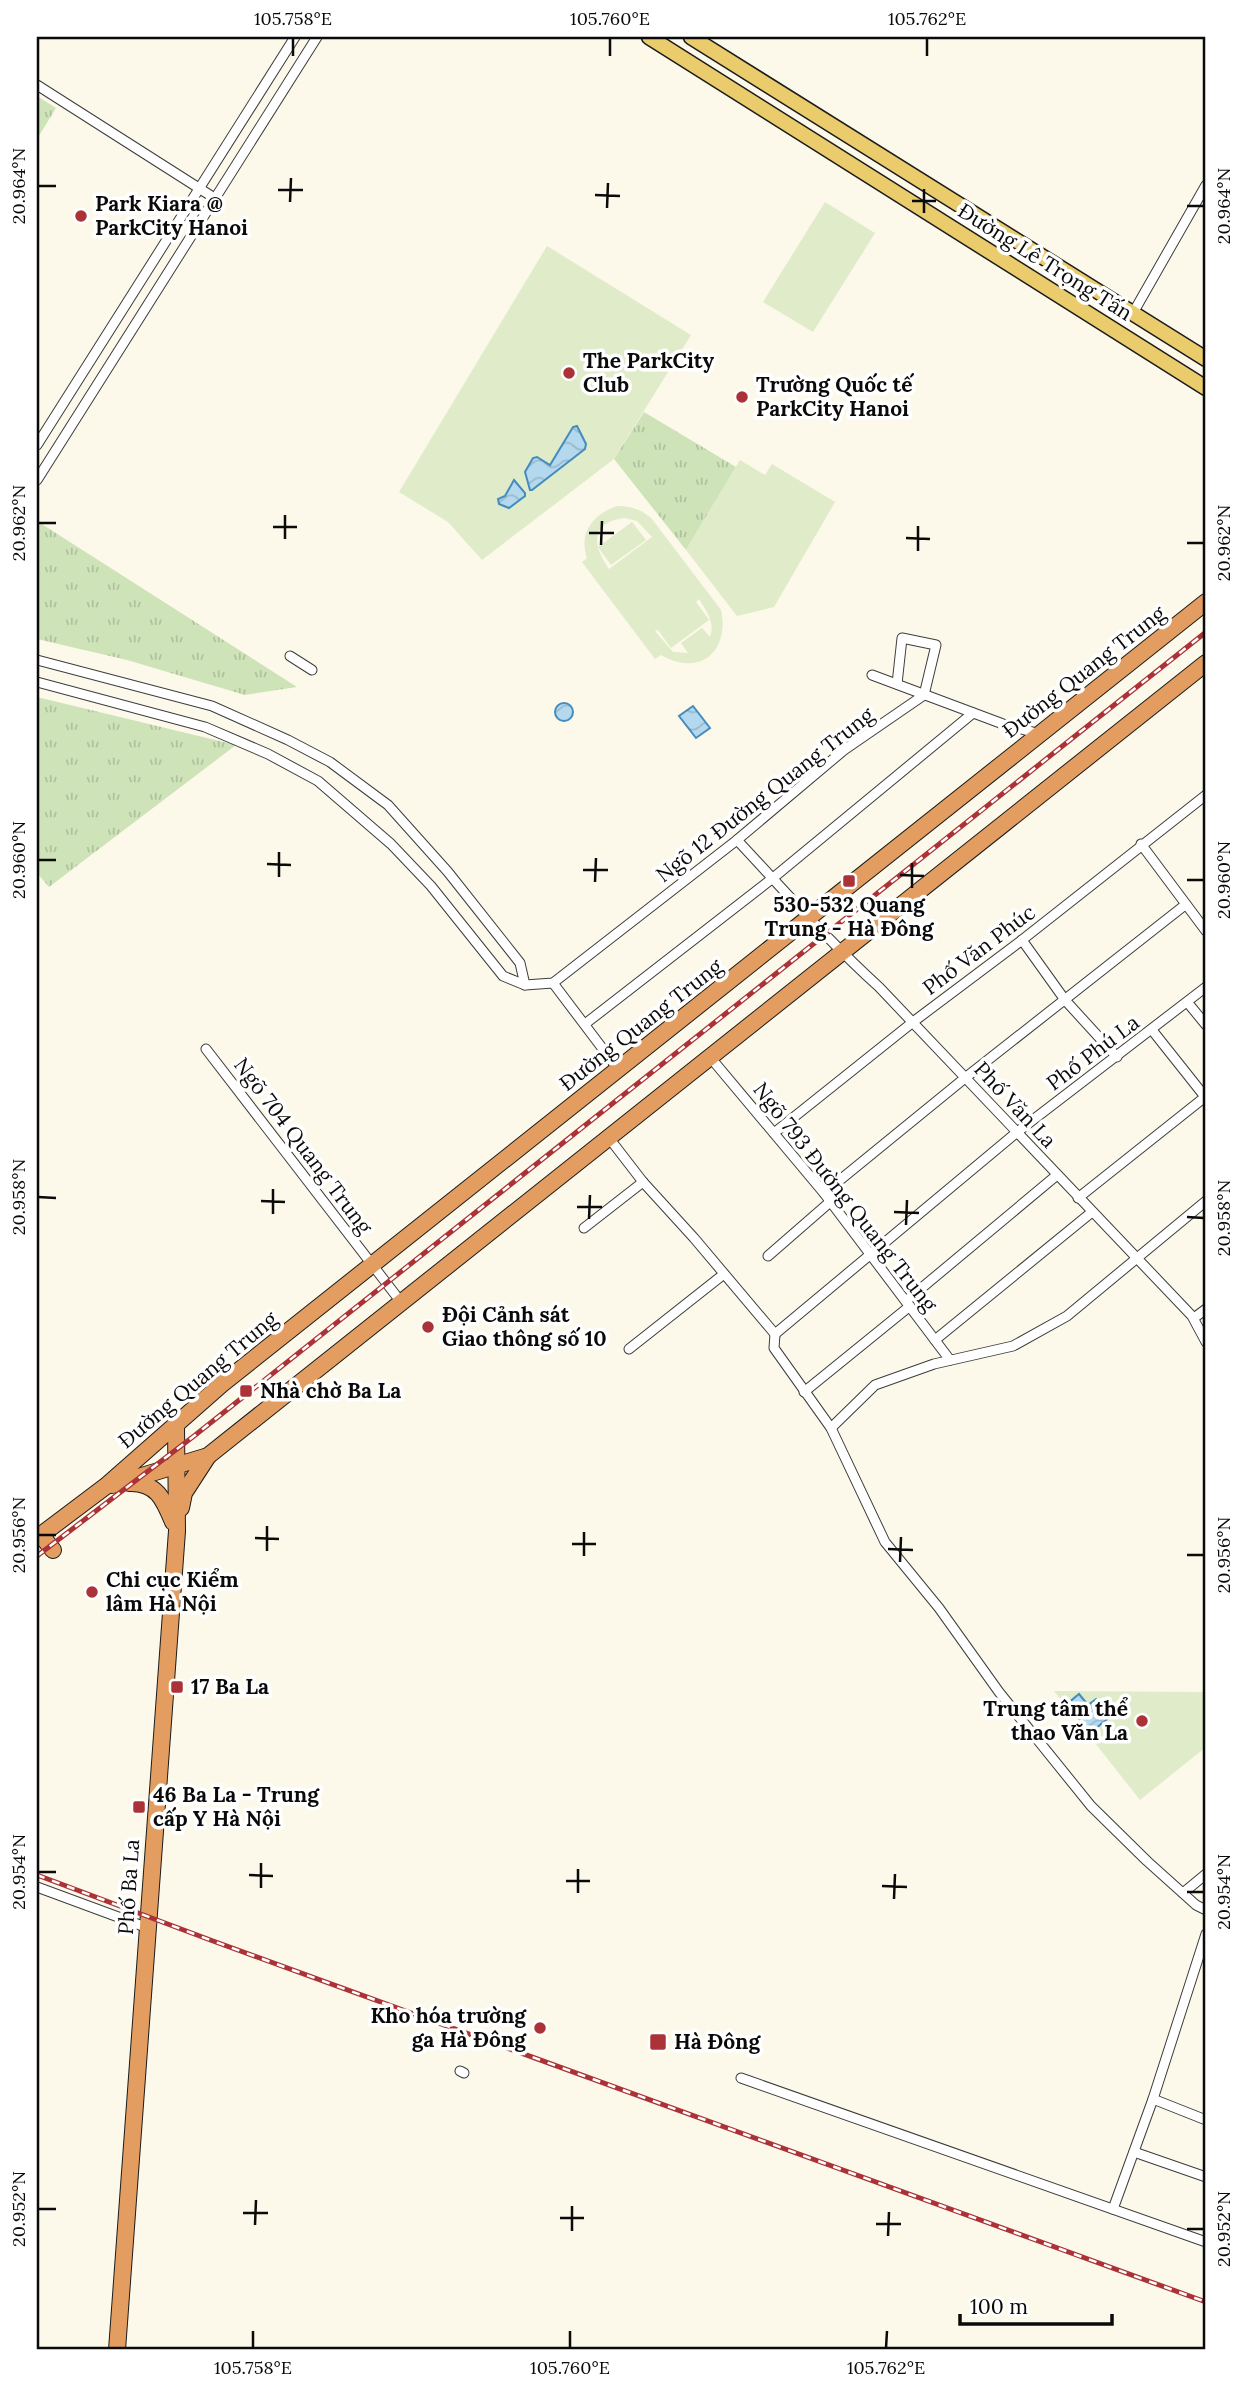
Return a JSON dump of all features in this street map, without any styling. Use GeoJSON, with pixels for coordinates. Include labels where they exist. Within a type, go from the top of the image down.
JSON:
{"type":"FeatureCollection","features":[{"type":"Feature","properties":{"kind":"highway","name":"Đường Quang Trung"},"geometry":{"type":"LineString","coordinates":[[39,1537],[106,1486],[222,1384],[1206,602]]}},
{"type":"Feature","properties":{"kind":"highway","name":"Đường Quang Trung"},"geometry":{"type":"LineString","coordinates":[[106,1486],[208,1456],[1206,663]]}},
{"type":"Feature","properties":{"kind":"highway","name":"Phố Ba La"},"geometry":{"type":"LineString","coordinates":[[117,2350],[177,1531],[176,1425]]}},
{"type":"Feature","properties":{"kind":"highway"},"geometry":{"type":"LineString","coordinates":[[177,1531],[184,1493],[208,1456]]}},
{"type":"Feature","properties":{"kind":"highway"},"geometry":{"type":"LineString","coordinates":[[106,1486],[141,1482],[149,1486],[158,1492],[166,1504],[177,1531]]}},
{"type":"Feature","properties":{"kind":"highway"},"geometry":{"type":"LineString","coordinates":[[39,1537],[52,1550]]}},
{"type":"Feature","properties":{"kind":"main road","name":"Đường Lê Trọng Tấn"},"geometry":{"type":"LineString","coordinates":[[649,37],[1206,388]]}},
{"type":"Feature","properties":{"kind":"main road","name":"Đường Lê Trọng Tấn"},"geometry":{"type":"LineString","coordinates":[[691,37],[1206,359]]}},
{"type":"Feature","properties":{"kind":"street"},"geometry":{"type":"LineString","coordinates":[[37,445],[295,37]]}},
{"type":"Feature","properties":{"kind":"street"},"geometry":{"type":"LineString","coordinates":[[37,480],[317,37]]}},
{"type":"Feature","properties":{"kind":"street"},"geometry":{"type":"LineString","coordinates":[[37,85],[216,199]]}},
{"type":"Feature","properties":{"kind":"street"},"geometry":{"type":"LineString","coordinates":[[1133,313],[1206,185]]}},
{"type":"Feature","properties":{"kind":"street"},"geometry":{"type":"LineString","coordinates":[[897,684],[902,638],[936,645],[924,695]]}},
{"type":"Feature","properties":{"kind":"street"},"geometry":{"type":"LineString","coordinates":[[290,656],[312,670]]}},
{"type":"Feature","properties":{"kind":"street"},"geometry":{"type":"LineString","coordinates":[[37,660],[212,706],[330,762],[388,805],[448,872],[520,964],[526,985]]}},
{"type":"Feature","properties":{"kind":"street"},"geometry":{"type":"LineString","coordinates":[[872,675],[972,713],[1040,734]]}},
{"type":"Feature","properties":{"kind":"street"},"geometry":{"type":"LineString","coordinates":[[37,682],[205,727],[268,754],[318,781],[384,837],[431,886],[503,976],[526,985],[553,983],[618,1069]]}},
{"type":"Feature","properties":{"kind":"street","name":"Ngõ 12 Đường Quang Trung"},"geometry":{"type":"LineString","coordinates":[[553,983],[737,840],[844,750],[924,695]]}},
{"type":"Feature","properties":{"kind":"street"},"geometry":{"type":"LineString","coordinates":[[585,1024],[773,878],[972,713]]}},
{"type":"Feature","properties":{"kind":"street","name":"Phố Văn Phúc"},"geometry":{"type":"LineString","coordinates":[[774,1133],[1206,795]]}},
{"type":"Feature","properties":{"kind":"street","name":"Phố Văn La"},"geometry":{"type":"LineString","coordinates":[[737,840],[841,953],[913,1022],[1194,1318],[1206,1342]]}},
{"type":"Feature","properties":{"kind":"street"},"geometry":{"type":"LineString","coordinates":[[1141,845],[1206,931]]}},
{"type":"Feature","properties":{"kind":"street"},"geometry":{"type":"LineString","coordinates":[[824,1193],[1185,905]]}},
{"type":"Feature","properties":{"kind":"street"},"geometry":{"type":"LineString","coordinates":[[1022,940],[1065,1000],[1117,1057]]}},
{"type":"Feature","properties":{"kind":"street","name":"Phố Phú La"},"geometry":{"type":"LineString","coordinates":[[775,1334],[1016,1133],[1206,988]]}},
{"type":"Feature","properties":{"kind":"street"},"geometry":{"type":"LineString","coordinates":[[1188,1003],[1206,1025]]}},
{"type":"Feature","properties":{"kind":"street"},"geometry":{"type":"LineString","coordinates":[[1078,1198],[1206,1098],[1152,1030]]}},
{"type":"Feature","properties":{"kind":"street","name":"Ngõ 704 Quang Trung"},"geometry":{"type":"LineString","coordinates":[[206,1049],[401,1303]]}},
{"type":"Feature","properties":{"kind":"street","name":"Ngõ 793 Đường Quang Trung"},"geometry":{"type":"LineString","coordinates":[[710,1057],[824,1193],[950,1360]]}},
{"type":"Feature","properties":{"kind":"street"},"geometry":{"type":"LineString","coordinates":[[609,1138],[643,1182],[775,1334],[774,1348],[831,1428],[885,1542],[940,1608],[999,1692],[1091,1806],[1183,1893],[1206,1910]]}},
{"type":"Feature","properties":{"kind":"street"},"geometry":{"type":"LineString","coordinates":[[804,1392],[1057,1175]]}},
{"type":"Feature","properties":{"kind":"street"},"geometry":{"type":"LineString","coordinates":[[584,1228],[643,1182]]}},
{"type":"Feature","properties":{"kind":"street"},"geometry":{"type":"LineString","coordinates":[[831,1428],[875,1385],[950,1360],[1013,1346],[1067,1316],[1206,1201]]}},
{"type":"Feature","properties":{"kind":"street"},"geometry":{"type":"LineString","coordinates":[[768,1256],[830,1202]]}},
{"type":"Feature","properties":{"kind":"street"},"geometry":{"type":"LineString","coordinates":[[935,1340],[1092,1212]]}},
{"type":"Feature","properties":{"kind":"street"},"geometry":{"type":"LineString","coordinates":[[629,1349],[724,1274]]}},
{"type":"Feature","properties":{"kind":"street"},"geometry":{"type":"LineString","coordinates":[[1194,1318],[1206,1309]]}},
{"type":"Feature","properties":{"kind":"street"},"geometry":{"type":"LineString","coordinates":[[1183,1893],[1206,1874]]}},
{"type":"Feature","properties":{"kind":"street"},"geometry":{"type":"LineString","coordinates":[[37,1887],[148,1928]]}},
{"type":"Feature","properties":{"kind":"street"},"geometry":{"type":"LineString","coordinates":[[1112,2209],[1135,2152],[1206,1934]]}},
{"type":"Feature","properties":{"kind":"street"},"geometry":{"type":"LineString","coordinates":[[741,2078],[1206,2242]]}},
{"type":"Feature","properties":{"kind":"street"},"geometry":{"type":"LineString","coordinates":[[1153,2099],[1206,2120]]}},
{"type":"Feature","properties":{"kind":"street"},"geometry":{"type":"LineString","coordinates":[[1135,2152],[1206,2177]]}},
{"type":"Feature","properties":{"kind":"green space"},"geometry":{"type":"Polygon","coordinates":[[[37,96],[56,108],[37,139],[37,96]]]}},
{"type":"Feature","properties":{"kind":"green space"},"geometry":{"type":"Polygon","coordinates":[[[825,202],[875,233],[813,332],[763,302],[825,202]]]}},
{"type":"Feature","properties":{"kind":"green space","name":"The ParkCity Club"},"geometry":{"type":"Polygon","coordinates":[[[547,246],[691,335],[614,459],[482,560],[448,522],[399,492],[547,246]]]}},
{"type":"Feature","properties":{"kind":"green space"},"geometry":{"type":"Polygon","coordinates":[[[644,412],[736,467],[686,550],[614,459],[644,412]]]}},
{"type":"Feature","properties":{"kind":"green space"},"geometry":{"type":"Polygon","coordinates":[[[740,460],[765,475],[772,464],[835,502],[774,607],[737,616],[686,550],[740,460]]]}},
{"type":"Feature","properties":{"kind":"green space"},"geometry":{"type":"Polygon","coordinates":[[[617,506],[631,507],[652,519],[721,610],[721,638],[709,656],[699,662],[688,663],[661,655],[655,659],[582,562],[587,558],[586,532],[595,519],[617,506]],[[625,518],[605,524],[598,536],[599,551],[609,569],[652,537],[637,521],[625,518]],[[699,599],[696,602],[709,620],[671,648],[658,630],[655,631],[673,652],[688,653],[681,643],[702,628],[710,637],[711,622],[699,599]]]}},
{"type":"Feature","properties":{"kind":"green space"},"geometry":{"type":"Polygon","coordinates":[[[37,521],[297,687],[245,695],[127,660],[37,639],[37,521]]]}},
{"type":"Feature","properties":{"kind":"green space"},"geometry":{"type":"Polygon","coordinates":[[[632,522],[646,540],[611,565],[598,547],[632,522]]]}},
{"type":"Feature","properties":{"kind":"green space"},"geometry":{"type":"Polygon","coordinates":[[[37,697],[236,745],[49,887],[37,873],[37,697]]]}},
{"type":"Feature","properties":{"kind":"green space","name":"Trung tâm thể thao Văn La"},"geometry":{"type":"Polygon","coordinates":[[[1054,1691],[1203,1692],[1206,1695],[1206,1747],[1140,1800],[1054,1691]]]}},
{"type":"Feature","properties":{"kind":"water"},"geometry":{"type":"Polygon","coordinates":[[[577,426],[586,444],[585,449],[530,490],[525,472],[533,458],[537,457],[550,465],[573,427],[577,426]]]}},
{"type":"Feature","properties":{"kind":"water"},"geometry":{"type":"Polygon","coordinates":[[[514,480],[525,496],[509,508],[499,504],[498,499],[505,496],[514,480]]]}},
{"type":"Feature","properties":{"kind":"water"},"geometry":{"type":"Polygon","coordinates":[[[560,703],[568,703],[573,712],[571,719],[560,721],[555,716],[555,708],[560,703]]]}},
{"type":"Feature","properties":{"kind":"water"},"geometry":{"type":"Polygon","coordinates":[[[693,706],[710,728],[696,738],[679,716],[693,706]]]}},
{"type":"Feature","properties":{"kind":"water"},"geometry":{"type":"Polygon","coordinates":[[[1079,1694],[1088,1705],[1096,1699],[1111,1716],[1090,1733],[1067,1704],[1079,1694]]]}},
{"type":"Feature","properties":{"kind":"railway"},"geometry":{"type":"LineString","coordinates":[[37,1556],[194,1436],[1206,632]]}},
{"type":"Feature","properties":{"kind":"railway"},"geometry":{"type":"LineString","coordinates":[[37,1875],[1206,2302]]}},
{"type":"Feature","properties":{"kind":"place","name":"Park Kiara @ ParkCity Hanoi"},"geometry":{"type":"Point","coordinates":[81,216]}},
{"type":"Feature","properties":{"kind":"place","name":"The ParkCity Club"},"geometry":{"type":"Point","coordinates":[569,373]}},
{"type":"Feature","properties":{"kind":"place","name":"Trường Quốc tế ParkCity Hanoi"},"geometry":{"type":"Point","coordinates":[742,397]}},
{"type":"Feature","properties":{"kind":"place","name":"530-532 Quang Trung - Hà Đông"},"geometry":{"type":"Point","coordinates":[849,881]}},
{"type":"Feature","properties":{"kind":"place","name":"Đội Cảnh sát Giao thông số 10"},"geometry":{"type":"Point","coordinates":[428,1327]}},
{"type":"Feature","properties":{"kind":"place","name":"Nhà chờ Ba La"},"geometry":{"type":"Point","coordinates":[246,1391]}},
{"type":"Feature","properties":{"kind":"place","name":"Chi cục Kiểm lâm Hà Nội"},"geometry":{"type":"Point","coordinates":[92,1592]}},
{"type":"Feature","properties":{"kind":"place","name":"17 Ba La"},"geometry":{"type":"Point","coordinates":[177,1687]}},
{"type":"Feature","properties":{"kind":"place","name":"Trung tâm thể thao Văn La"},"geometry":{"type":"Point","coordinates":[1142,1721]}},
{"type":"Feature","properties":{"kind":"place","name":"46 Ba La - Trung cấp Y Hà Nội"},"geometry":{"type":"Point","coordinates":[139,1807]}},
{"type":"Feature","properties":{"kind":"place","name":"Kho hóa trường ga Hà Đông"},"geometry":{"type":"Point","coordinates":[540,2028]}},
{"type":"Feature","properties":{"kind":"place","name":"Hà Đông"},"geometry":{"type":"Point","coordinates":[658,2042]}}]}
